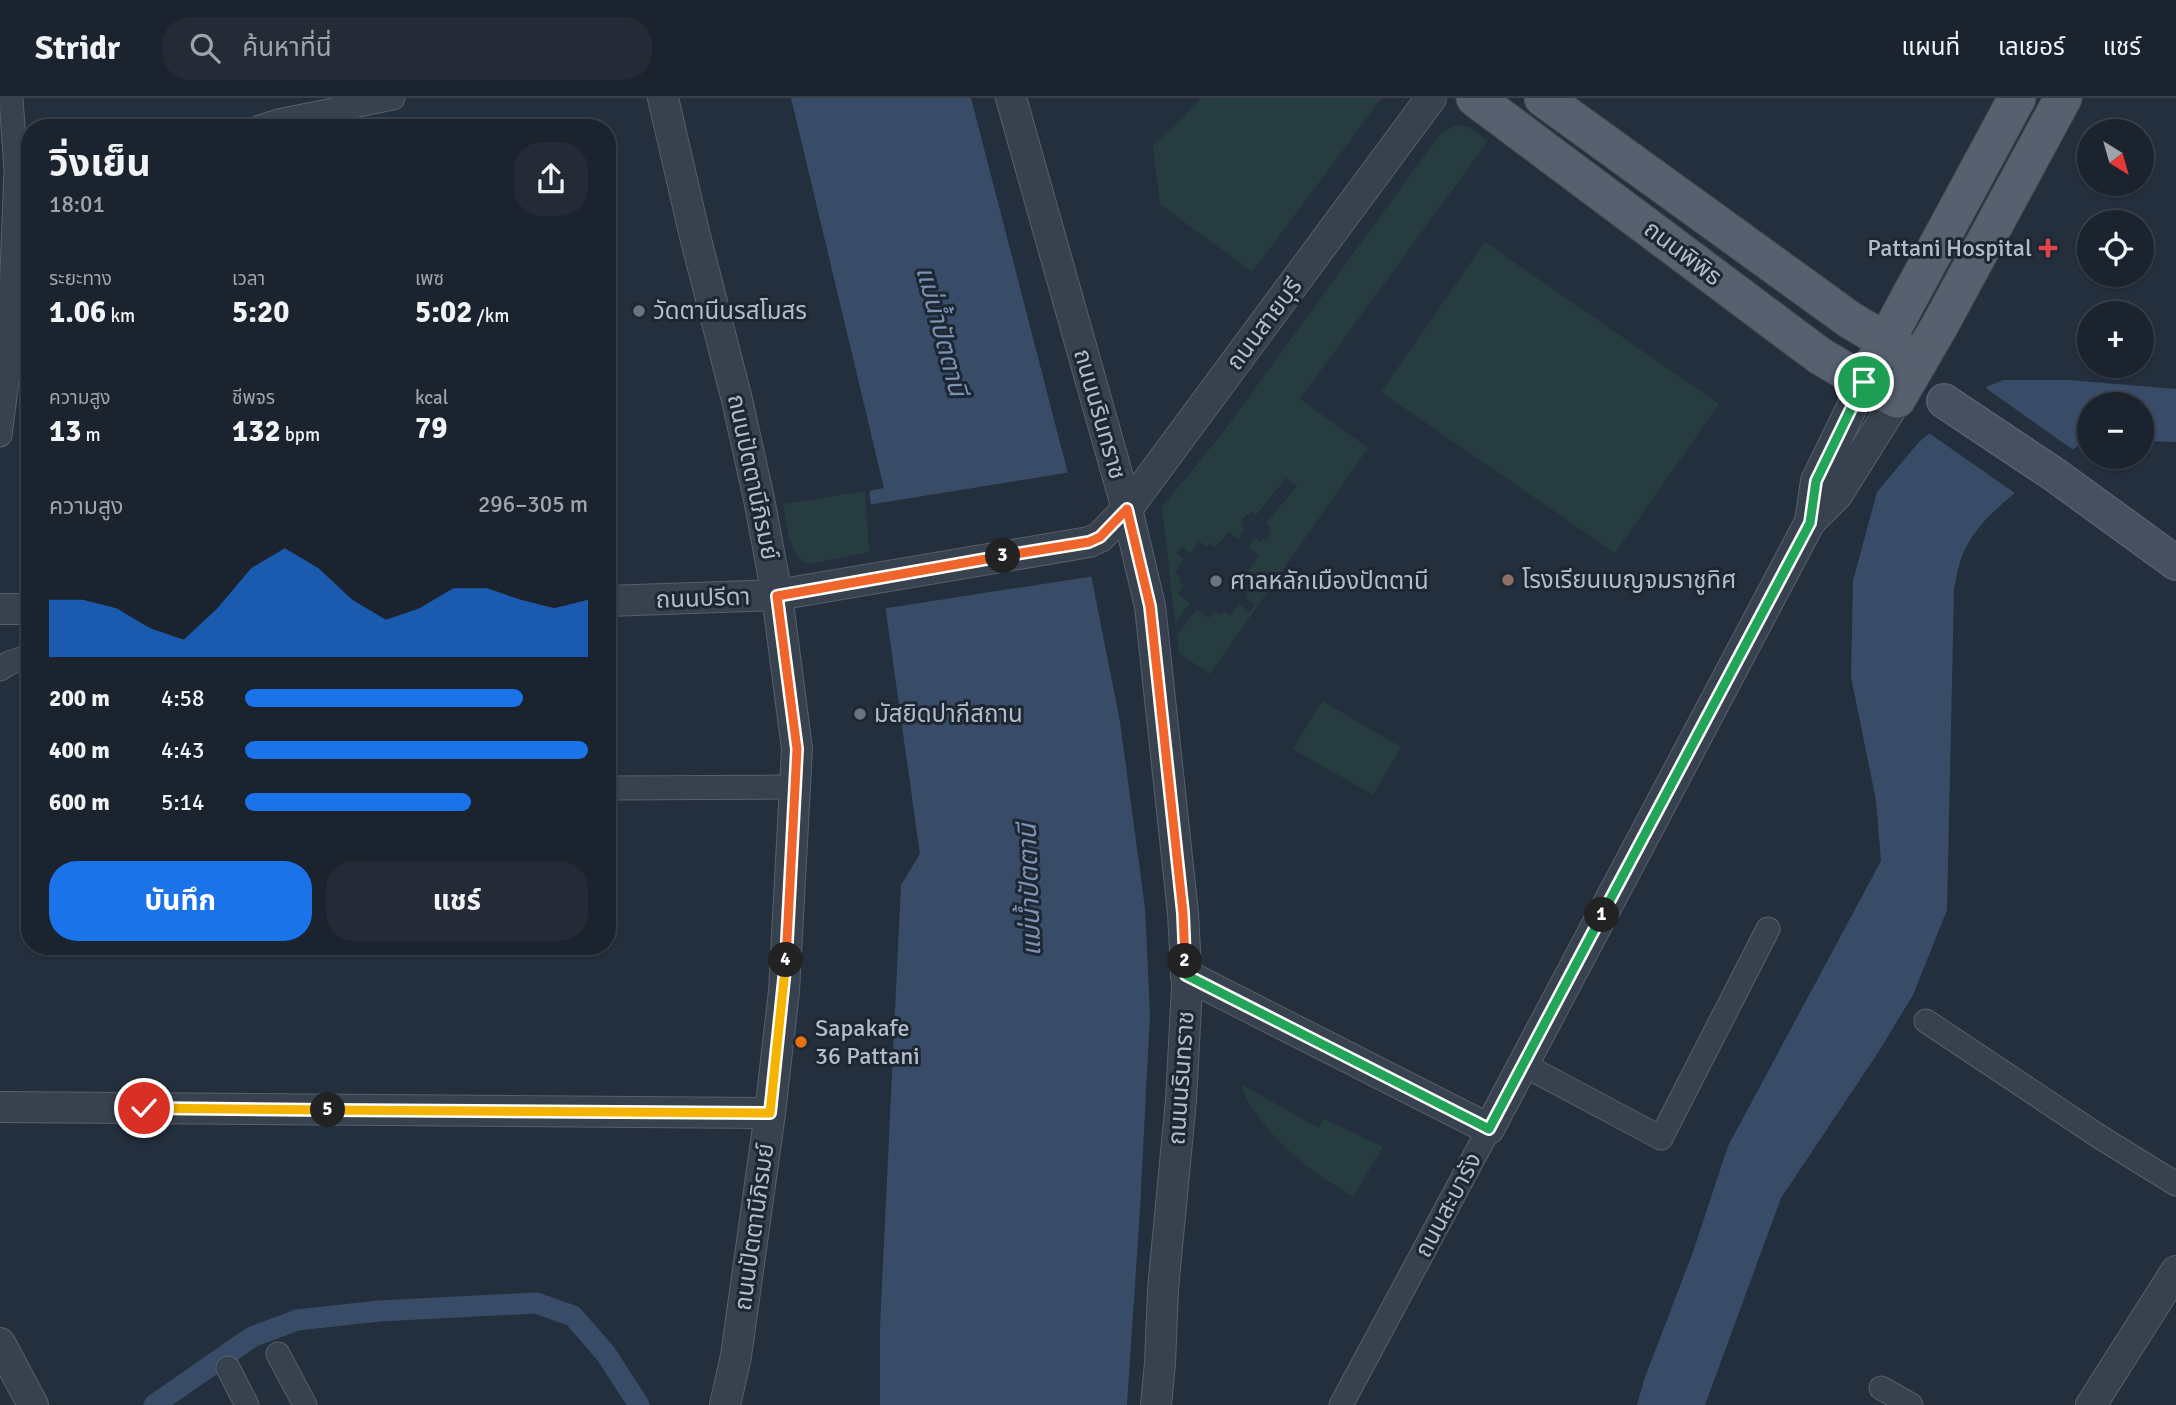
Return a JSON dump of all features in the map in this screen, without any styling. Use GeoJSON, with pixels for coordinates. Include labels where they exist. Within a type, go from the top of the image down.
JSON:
{"type":"FeatureCollection","features":[{"type":"Feature","properties":{"kind":"main road","name":"ถนนพิพิธ"},"geometry":{"type":"LineString","coordinates":[[1475,98],[1820,356],[1897,399]]}},
{"type":"Feature","properties":{"kind":"main road","name":"ถนนพิพิธ"},"geometry":{"type":"LineString","coordinates":[[1543,98],[1850,320],[1919,361]]}},
{"type":"Feature","properties":{"kind":"main road"},"geometry":{"type":"LineString","coordinates":[[1864,382],[2018,98]]}},
{"type":"Feature","properties":{"kind":"main road"},"geometry":{"type":"LineString","coordinates":[[1897,399],[2063,98]]}},
{"type":"Feature","properties":{"kind":"main road"},"geometry":{"type":"LineString","coordinates":[[1587,182],[1611,148]]}},
{"type":"Feature","properties":{"kind":"main road"},"geometry":{"type":"LineString","coordinates":[[1919,361],[1925,378],[1941,399],[2055,475],[2176,563]]}},
{"type":"Feature","properties":{"kind":"main road"},"geometry":{"type":"LineString","coordinates":[[1897,399],[1918,396],[1941,399]]}},
{"type":"Feature","properties":{"kind":"street"},"geometry":{"type":"LineString","coordinates":[[0,435],[8,373],[16,170],[10,98]]}},
{"type":"Feature","properties":{"kind":"street"},"geometry":{"type":"LineString","coordinates":[[314,119],[349,117],[393,98]]}},
{"type":"Feature","properties":{"kind":"street","name":"ถนนปัตตานีภิรมย์"},"geometry":{"type":"LineString","coordinates":[[663,98],[737,400],[777,596],[797,749],[784,992],[736,1356],[725,1405]]}},
{"type":"Feature","properties":{"kind":"street","name":"ถนนนรินทราช"},"geometry":{"type":"LineString","coordinates":[[1011,98],[1127,509],[1150,606],[1183,913],[1186,975],[1181,1100],[1163,1289],[1156,1405]]}},
{"type":"Feature","properties":{"kind":"street","name":"ถนนสายบุรี"},"geometry":{"type":"LineString","coordinates":[[1089,542],[1100,537],[1127,509],[1431,98]]}},
{"type":"Feature","properties":{"kind":"street"},"geometry":{"type":"LineString","coordinates":[[1810,523],[1816,481],[1864,382]]}},
{"type":"Feature","properties":{"kind":"street"},"geometry":{"type":"LineString","coordinates":[[1810,523],[1837,495],[1897,399]]}},
{"type":"Feature","properties":{"kind":"street","name":"ถนนสะบารัง"},"geometry":{"type":"LineString","coordinates":[[1341,1405],[1810,523]]}},
{"type":"Feature","properties":{"kind":"street","name":"ถนนปรีดา"},"geometry":{"type":"LineString","coordinates":[[616,601],[777,596],[1089,542]]}},
{"type":"Feature","properties":{"kind":"street"},"geometry":{"type":"LineString","coordinates":[[0,609],[21,609]]}},
{"type":"Feature","properties":{"kind":"street"},"geometry":{"type":"LineString","coordinates":[[0,669],[21,659]]}},
{"type":"Feature","properties":{"kind":"street"},"geometry":{"type":"LineString","coordinates":[[616,788],[796,787]]}},
{"type":"Feature","properties":{"kind":"street"},"geometry":{"type":"LineString","coordinates":[[1524,1065],[1661,1138],[1768,929]]}},
{"type":"Feature","properties":{"kind":"street"},"geometry":{"type":"LineString","coordinates":[[1186,975],[1489,1129]]}},
{"type":"Feature","properties":{"kind":"street"},"geometry":{"type":"LineString","coordinates":[[1926,1021],[2100,1137],[2176,1184]]}},
{"type":"Feature","properties":{"kind":"street"},"geometry":{"type":"LineString","coordinates":[[0,1107],[770,1113]]}},
{"type":"Feature","properties":{"kind":"street"},"geometry":{"type":"LineString","coordinates":[[2091,1405],[2176,1271]]}},
{"type":"Feature","properties":{"kind":"street"},"geometry":{"type":"LineString","coordinates":[[0,1343],[33,1405]]}},
{"type":"Feature","properties":{"kind":"street"},"geometry":{"type":"LineString","coordinates":[[278,1354],[305,1405]]}},
{"type":"Feature","properties":{"kind":"street"},"geometry":{"type":"LineString","coordinates":[[228,1368],[247,1405]]}},
{"type":"Feature","properties":{"kind":"street"},"geometry":{"type":"LineString","coordinates":[[1881,1388],[1912,1405]]}},
{"type":"Feature","properties":{"kind":"green space"},"geometry":{"type":"Polygon","coordinates":[[[1202,98],[1382,98],[1252,272],[1160,204],[1153,146],[1202,98]]]}},
{"type":"Feature","properties":{"kind":"green space"},"geometry":{"type":"Polygon","coordinates":[[[1456,125],[1469,127],[1488,141],[1300,399],[1368,448],[1210,674],[1179,653],[1177,635],[1197,609],[1209,618],[1215,611],[1220,615],[1223,611],[1230,616],[1239,604],[1250,612],[1255,605],[1246,597],[1255,585],[1249,580],[1251,576],[1247,572],[1259,556],[1248,547],[1256,538],[1260,542],[1271,534],[1271,528],[1266,523],[1297,486],[1286,478],[1256,515],[1252,512],[1242,520],[1244,522],[1241,526],[1245,529],[1238,539],[1229,532],[1215,547],[1210,543],[1207,547],[1199,541],[1190,553],[1182,547],[1177,554],[1184,559],[1175,572],[1182,578],[1179,582],[1184,586],[1178,594],[1190,603],[1175,623],[1162,507],[1224,431],[1441,133],[1456,125]]]}},
{"type":"Feature","properties":{"kind":"green space"},"geometry":{"type":"Polygon","coordinates":[[[1485,242],[1719,404],[1615,553],[1381,392],[1485,242]]]}},
{"type":"Feature","properties":{"kind":"green space"},"geometry":{"type":"Polygon","coordinates":[[[865,491],[869,552],[809,564],[796,554],[789,538],[783,504],[865,491]]]}},
{"type":"Feature","properties":{"kind":"green space"},"geometry":{"type":"Polygon","coordinates":[[[1322,701],[1401,747],[1373,795],[1293,749],[1322,701]]]}},
{"type":"Feature","properties":{"kind":"green space"},"geometry":{"type":"Polygon","coordinates":[[[1243,1085],[1318,1128],[1324,1119],[1383,1147],[1353,1197],[1311,1170],[1283,1145],[1256,1114],[1244,1093],[1243,1085]]]}},
{"type":"Feature","properties":{"kind":"water","name":"แม่น้ำปัตตานี"},"geometry":{"type":"Polygon","coordinates":[[[791,98],[971,98],[1081,524],[1120,722],[1145,908],[1150,1014],[1127,1405],[880,1405],[880,1327],[901,885],[920,854],[869,491],[884,488],[791,98]]]}},
{"type":"Feature","properties":{"kind":"water"},"geometry":{"type":"Polygon","coordinates":[[[2004,380],[2068,380],[2176,389],[2176,442],[2154,441],[2154,392],[2077,392],[2077,446],[2037,475],[1990,515],[1966,547],[1954,589],[1947,910],[1913,995],[1781,1198],[1705,1405],[1637,1405],[1693,1252],[1728,1146],[1881,861],[1876,800],[1851,677],[1853,581],[1877,492],[1919,442],[1988,386],[2004,380]]]}},
{"type":"Feature","properties":{"kind":"pier"},"geometry":{"type":"Polygon","coordinates":[[[1983,386],[2076,452],[2019,496],[1926,431],[1983,386]]]}},
{"type":"Feature","properties":{"kind":"pier"},"geometry":{"type":"Polygon","coordinates":[[[1072,472],[1095,576],[881,609],[867,505],[1072,472]]]}},
{"type":"Feature","properties":{"kind":"waterway"},"geometry":{"type":"LineString","coordinates":[[154,1405],[252,1337],[297,1320],[379,1311],[536,1303],[573,1316],[606,1354],[639,1405]]}},
{"type":"Feature","properties":{"kind":"place","name":"Pattani Hospital"},"geometry":{"type":"Point","coordinates":[2048,248]}},
{"type":"Feature","properties":{"kind":"place","name":"วัดตานีนรสโมสร"},"geometry":{"type":"Point","coordinates":[639,311]}},
{"type":"Feature","properties":{"kind":"place","name":"โรงเรียนเบญจมราชูทิศ"},"geometry":{"type":"Point","coordinates":[1508,580]}},
{"type":"Feature","properties":{"kind":"place","name":"ศาลหลักเมืองปัตตานี"},"geometry":{"type":"Point","coordinates":[1216,581]}},
{"type":"Feature","properties":{"kind":"place","name":"มัสยิดปากีสถาน"},"geometry":{"type":"Point","coordinates":[860,714]}},
{"type":"Feature","properties":{"kind":"place","name":"Sapakafe 36 Pattani"},"geometry":{"type":"Point","coordinates":[801,1042]}},
{"type":"Feature","properties":{"kind":"route"},"geometry":{"type":"LineString","coordinates":[[144,1108],[770,1113],[784,992],[797,749],[777,596],[1089,542],[1114,525],[1127,509],[1150,606],[1183,913],[1186,975],[1489,1129],[1810,523],[1816,481],[1864,382]]}}]}
